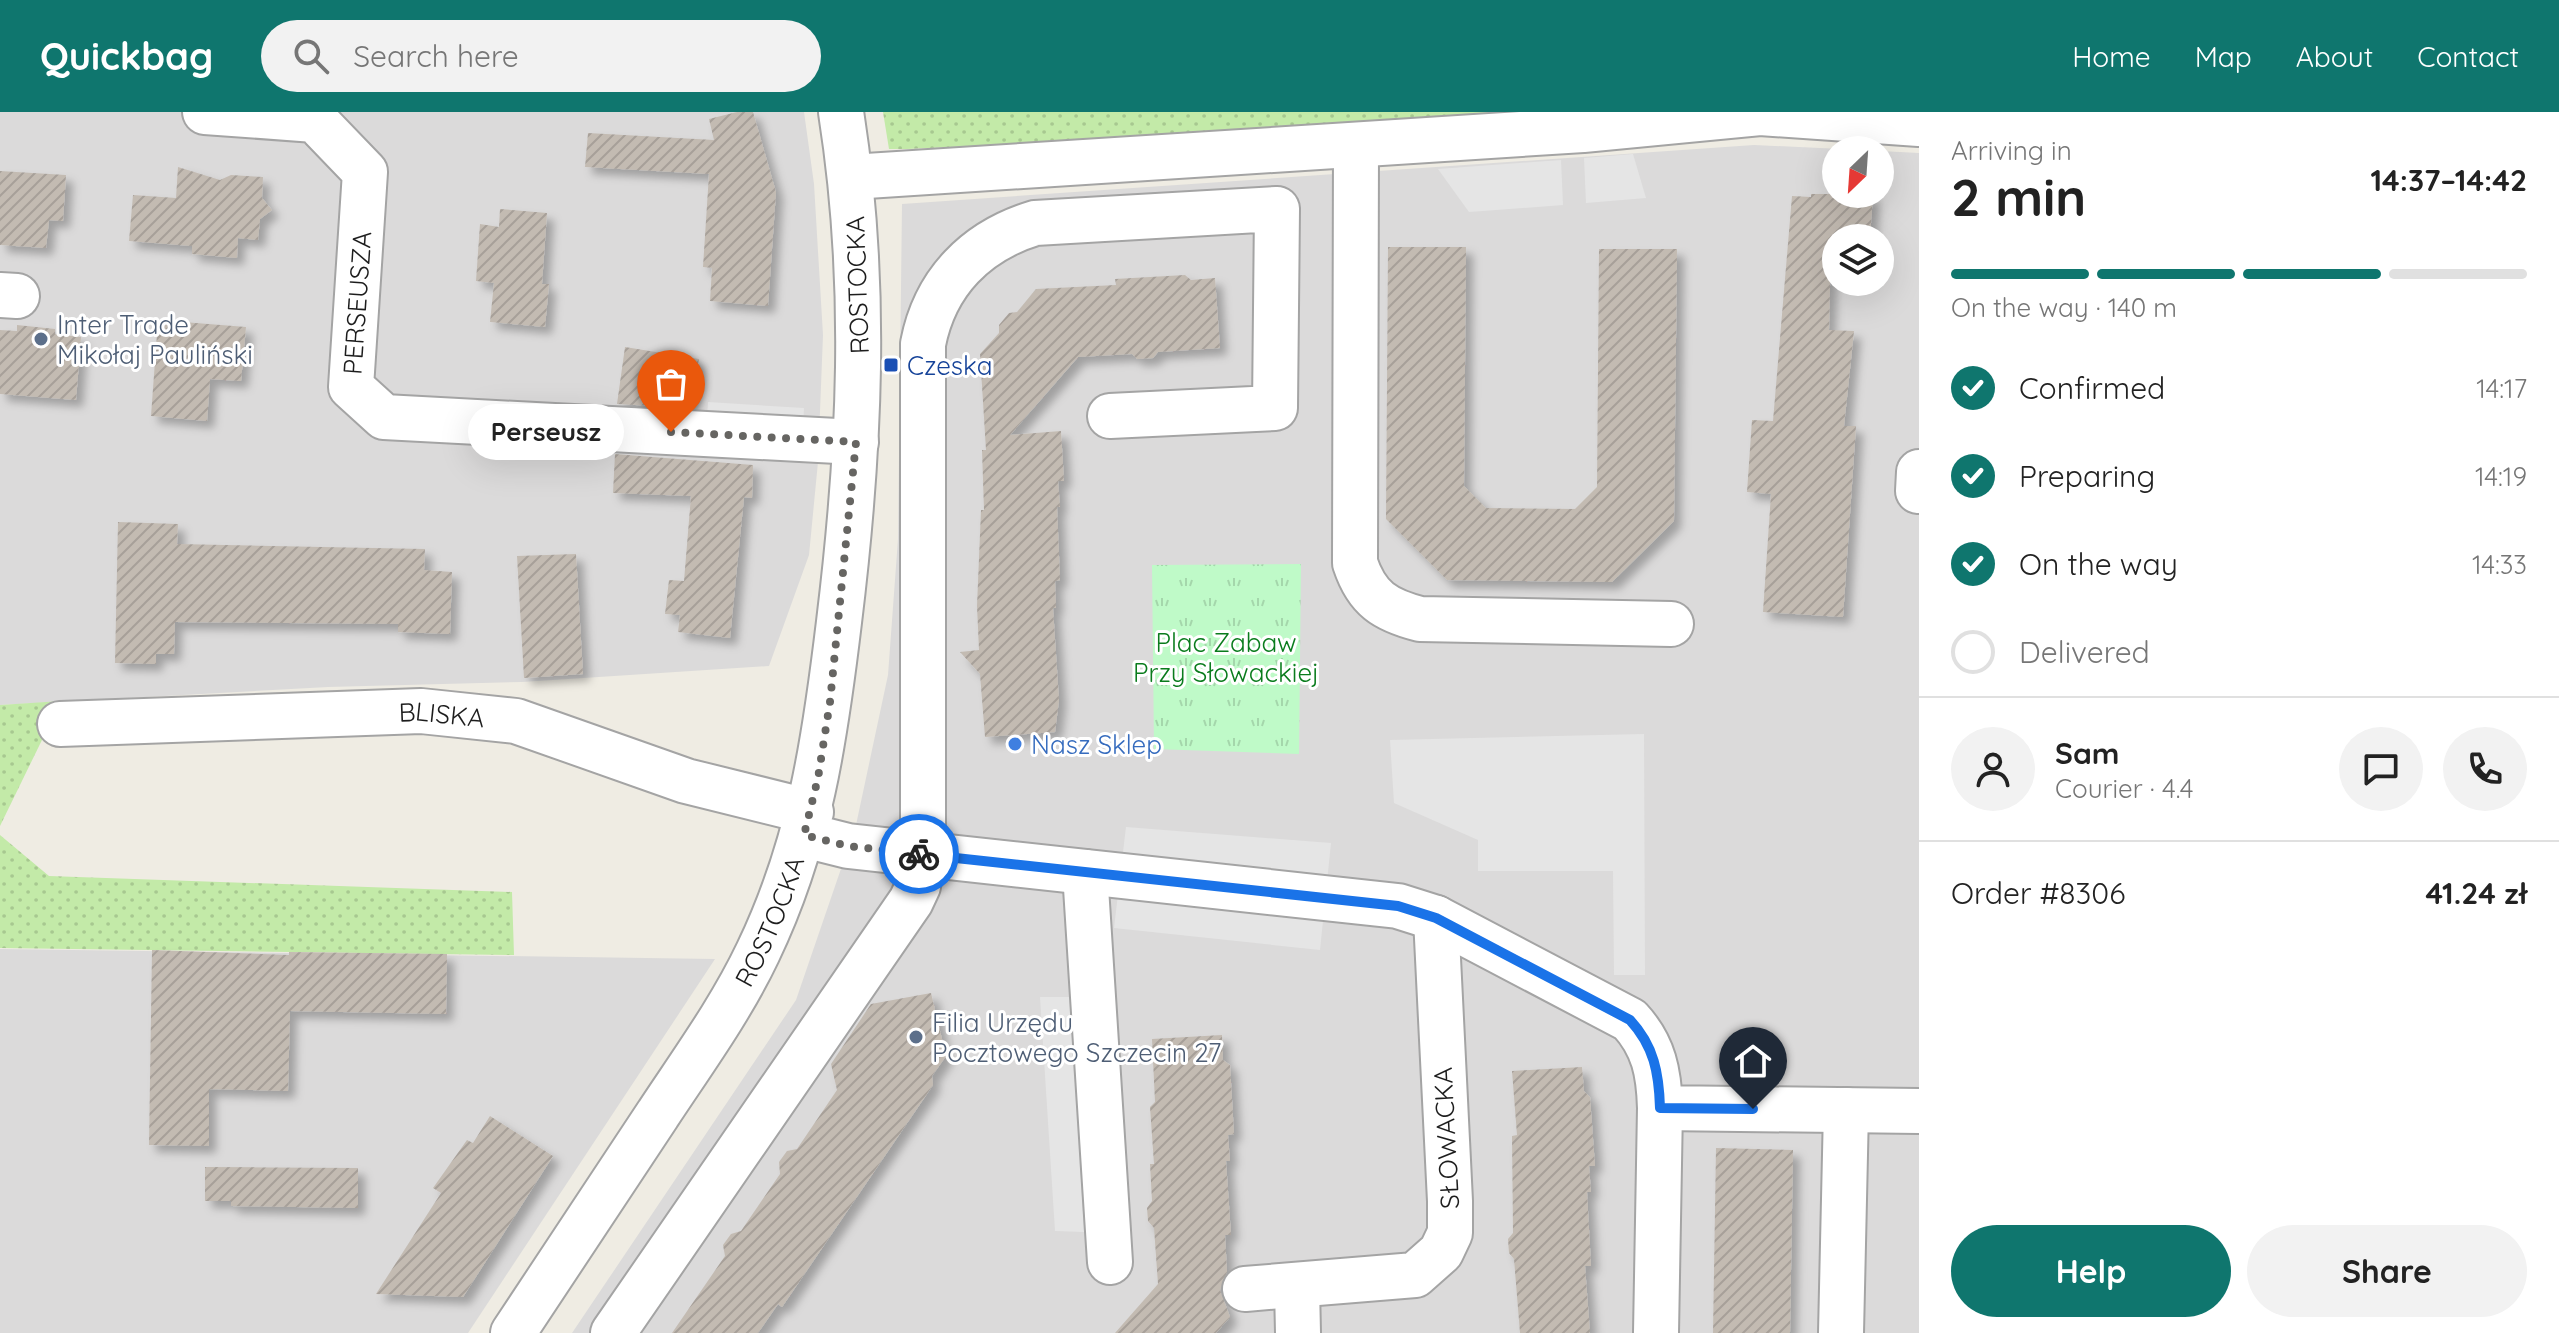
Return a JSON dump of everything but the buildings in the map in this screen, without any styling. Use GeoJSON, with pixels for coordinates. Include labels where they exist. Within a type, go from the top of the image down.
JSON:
{"type":"FeatureCollection","features":[{"type":"Feature","properties":{"kind":"street","name":"PERSEUSZA"},"geometry":{"type":"LineString","coordinates":[[205,112],[315,120],[365,172],[351,387],[384,417],[856,442]]}},
{"type":"Feature","properties":{"kind":"street","name":"ROSTOCKA"},"geometry":{"type":"LineString","coordinates":[[513,1333],[741,985],[773,918],[807,823],[831,689],[856,442],[860,281],[851,177],[841,112]]}},
{"type":"Feature","properties":{"kind":"street"},"geometry":{"type":"LineString","coordinates":[[851,177],[910,161],[1257,145],[1356,145],[1617,127],[1760,112],[1919,124]]}},
{"type":"Feature","properties":{"kind":"street"},"geometry":{"type":"LineString","coordinates":[[1110,416],[1275,408],[1277,209],[1257,145]]}},
{"type":"Feature","properties":{"kind":"street"},"geometry":{"type":"LineString","coordinates":[[1356,145],[1355,563],[1362,583],[1373,599],[1392,611],[1420,619],[1671,624]]}},
{"type":"Feature","properties":{"kind":"street"},"geometry":{"type":"LineString","coordinates":[[613,1333],[911,901],[918,886],[923,854],[923,344],[936,301],[949,280],[985,244],[1004,233],[1035,223],[1277,209]]}},
{"type":"Feature","properties":{"kind":"street","name":"BLISKA"},"geometry":{"type":"LineString","coordinates":[[60,724],[421,711],[516,721],[807,823]]}},
{"type":"Feature","properties":{"kind":"street"},"geometry":{"type":"LineString","coordinates":[[807,823],[848,846],[1398,906],[1436,918],[1630,1020],[1644,1035],[1659,1071],[1656,1333]]}},
{"type":"Feature","properties":{"kind":"street"},"geometry":{"type":"LineString","coordinates":[[1085,872],[1110,1262]]}},
{"type":"Feature","properties":{"kind":"street","name":"SŁOWACKA"},"geometry":{"type":"LineString","coordinates":[[1245,1289],[1415,1275],[1441,1252],[1450,1233],[1436,918]]}},
{"type":"Feature","properties":{"kind":"street"},"geometry":{"type":"LineString","coordinates":[[1660,1108],[1919,1111]]}},
{"type":"Feature","properties":{"kind":"street"},"geometry":{"type":"LineString","coordinates":[[1841,1333],[1846,1110]]}},
{"type":"Feature","properties":{"kind":"street"},"geometry":{"type":"LineString","coordinates":[[1297,1287],[1298,1333]]}},
{"type":"Feature","properties":{"kind":"shaded area"},"geometry":{"type":"Polygon","coordinates":[[[0,112],[804,112],[814,184],[823,335],[818,462],[809,555],[769,666],[522,682],[328,687],[0,705],[0,112]]]}},
{"type":"Feature","properties":{"kind":"shaded area"},"geometry":{"type":"Polygon","coordinates":[[[1754,145],[1822,148],[1822,208],[1894,208],[1894,152],[1919,153],[1919,1333],[572,1333],[796,1000],[856,825],[888,675],[898,539],[902,204],[1754,145]]]}},
{"type":"Feature","properties":{"kind":"shaded area"},"geometry":{"type":"Polygon","coordinates":[[[1633,154],[1646,198],[1586,203],[1584,158],[1633,154]]]}},
{"type":"Feature","properties":{"kind":"shaded area"},"geometry":{"type":"Polygon","coordinates":[[[1561,160],[1563,205],[1469,212],[1438,169],[1561,160]]]}},
{"type":"Feature","properties":{"kind":"shaded area"},"geometry":{"type":"Polygon","coordinates":[[[708,402],[804,408],[803,427],[707,422],[708,402]]]}},
{"type":"Feature","properties":{"kind":"shaded area"},"geometry":{"type":"Polygon","coordinates":[[[1644,734],[1645,975],[1614,975],[1613,871],[1478,871],[1478,840],[1394,803],[1390,740],[1644,734]]]}},
{"type":"Feature","properties":{"kind":"shaded area"},"geometry":{"type":"Polygon","coordinates":[[[1126,827],[1331,843],[1320,950],[1114,928],[1126,827]]]}},
{"type":"Feature","properties":{"kind":"shaded area"},"geometry":{"type":"Polygon","coordinates":[[[0,949],[715,959],[468,1333],[0,1333],[0,949]]]}},
{"type":"Feature","properties":{"kind":"shaded area"},"geometry":{"type":"Polygon","coordinates":[[[1040,997],[1071,997],[1084,1232],[1055,1231],[1040,997]]]}},
{"type":"Feature","properties":{"kind":"green space"},"geometry":{"type":"Polygon","coordinates":[[[883,112],[1540,112],[1212,135],[889,149],[883,112]]]}},
{"type":"Feature","properties":{"kind":"green space","name":"Plac Zabaw Przy Słowackiej"},"geometry":{"type":"Polygon","coordinates":[[[1301,564],[1299,754],[1154,749],[1152,565],[1301,564]]]}},
{"type":"Feature","properties":{"kind":"green space"},"geometry":{"type":"Polygon","coordinates":[[[61,701],[0,826],[0,705],[61,701]]]}},
{"type":"Feature","properties":{"kind":"green space"},"geometry":{"type":"Polygon","coordinates":[[[0,835],[49,876],[512,892],[514,955],[0,948],[0,835]]]}},
{"type":"Feature","properties":{"kind":"way so far"},"geometry":{"type":"LineString","coordinates":[[671,432],[856,442],[830,702],[818,778],[804,835],[848,846],[919,854]]}},
{"type":"Feature","properties":{"kind":"place","name":"Inter Trade Mikołaj Pauliński"},"geometry":{"type":"Point","coordinates":[41,339]}},
{"type":"Feature","properties":{"kind":"place","name":"Czeska"},"geometry":{"type":"Point","coordinates":[891,365]}},
{"type":"Feature","properties":{"kind":"place","name":"Perseusz"},"geometry":{"type":"Point","coordinates":[671,432]}},
{"type":"Feature","properties":{"kind":"place","name":"Nasz Sklep"},"geometry":{"type":"Point","coordinates":[1015,744]}},
{"type":"Feature","properties":{"kind":"place","name":"Filia Urzędu Pocztowego Szczecin 27"},"geometry":{"type":"Point","coordinates":[916,1037]}},
{"type":"Feature","properties":{"kind":"route"},"geometry":{"type":"LineString","coordinates":[[919,854],[1398,906],[1436,918],[1630,1020],[1644,1035],[1659,1071],[1660,1108],[1753,1109]]}}]}
